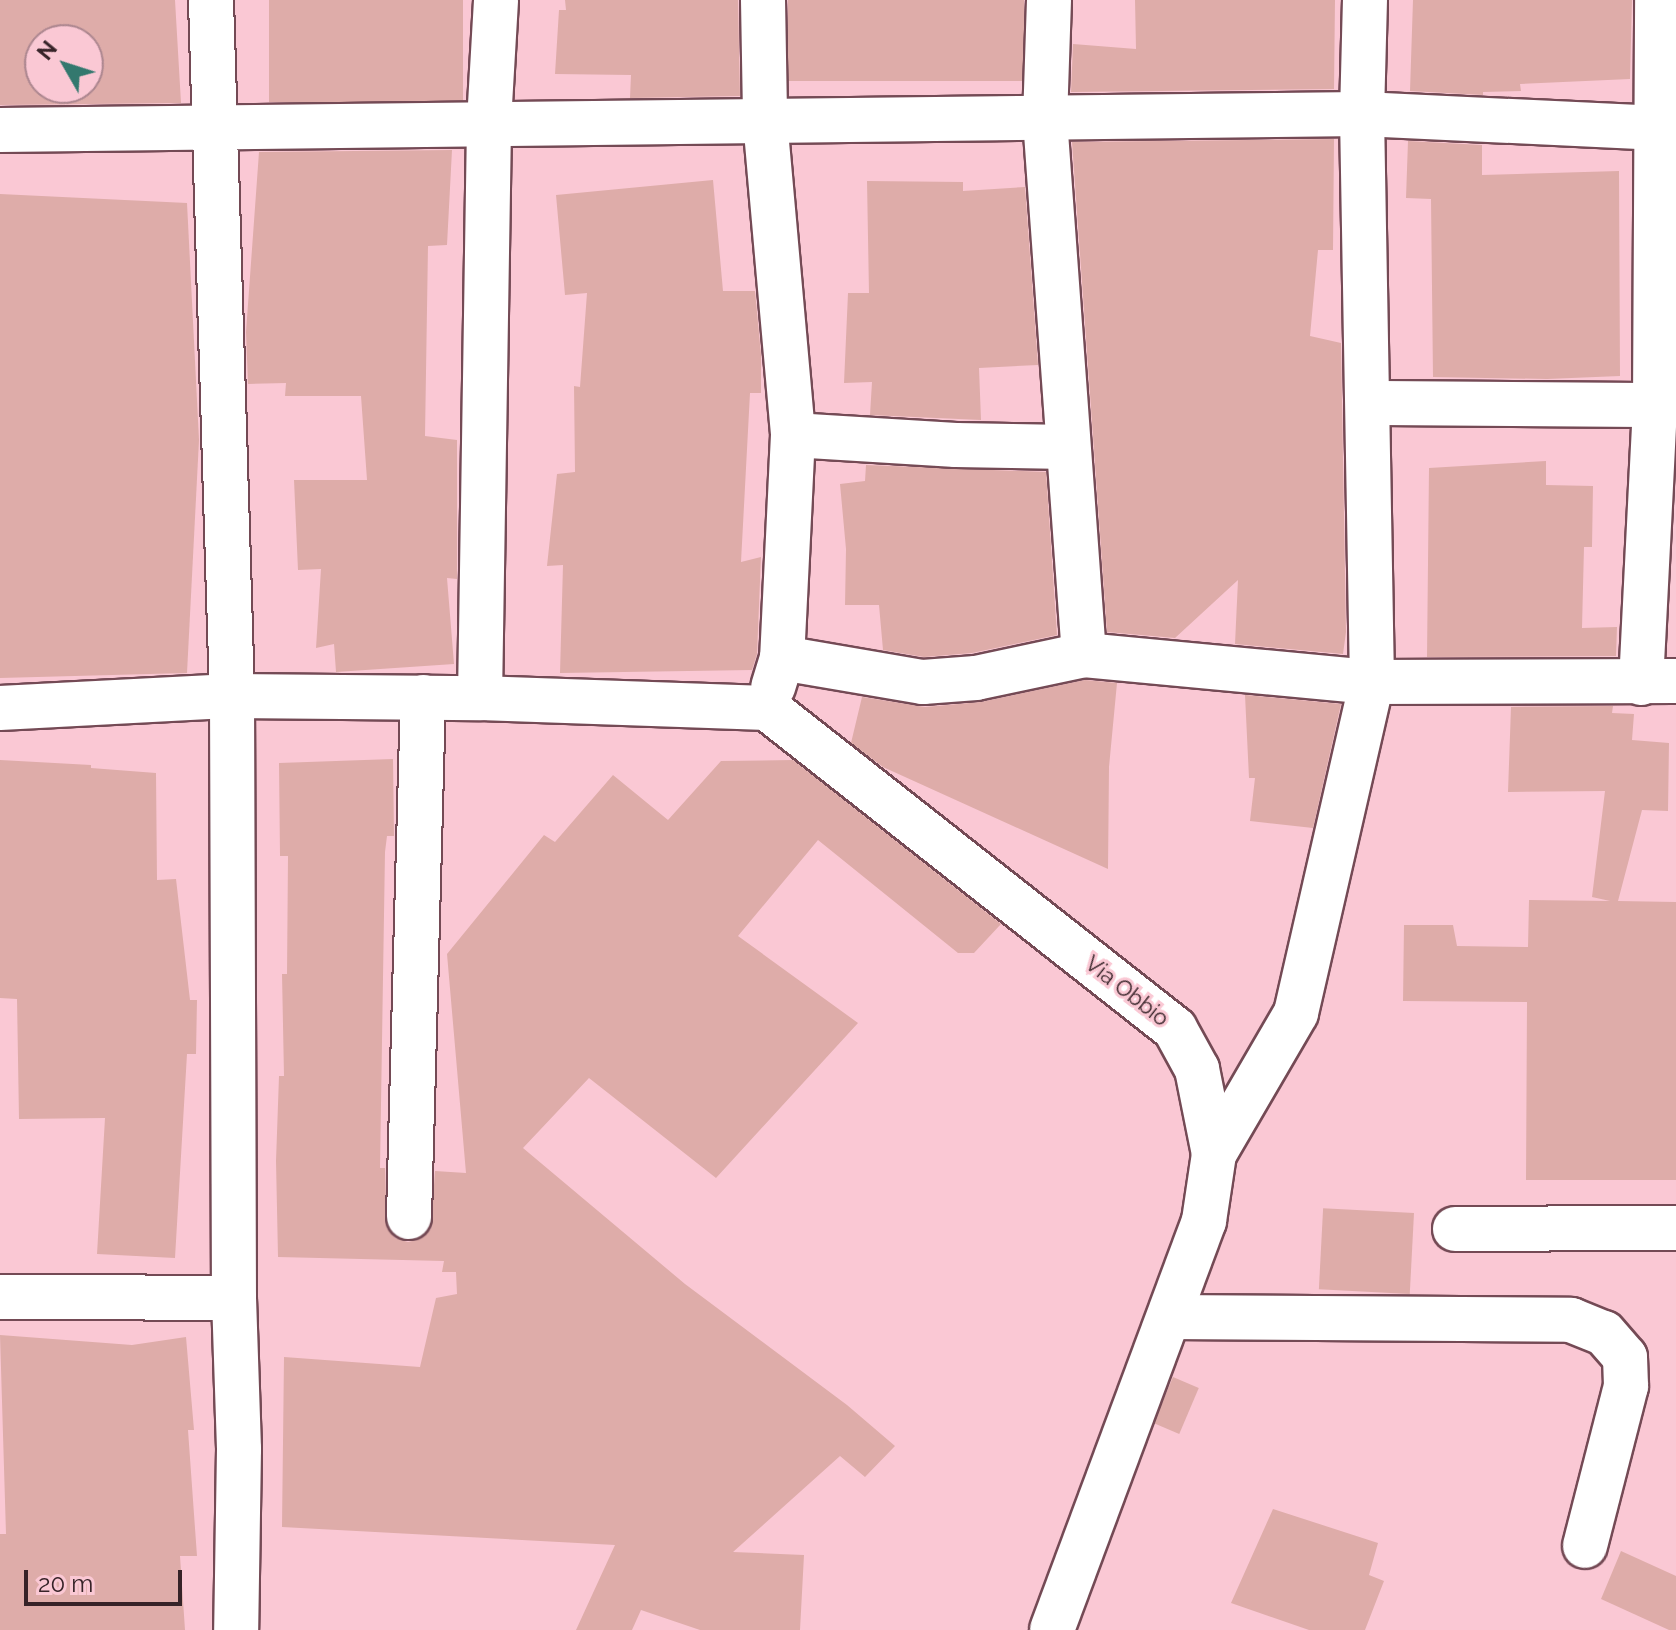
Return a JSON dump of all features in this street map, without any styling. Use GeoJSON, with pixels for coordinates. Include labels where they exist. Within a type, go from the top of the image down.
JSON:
{"type":"FeatureCollection","features":[{"type":"Feature","properties":{"kind":"street"},"geometry":{"type":"LineString","coordinates":[[211,0],[232,696],[234,1298],[239,1449],[236,1630]]}},
{"type":"Feature","properties":{"kind":"street"},"geometry":{"type":"LineString","coordinates":[[480,698],[489,122],[496,0]]}},
{"type":"Feature","properties":{"kind":"street"},"geometry":{"type":"LineString","coordinates":[[0,708],[232,696],[480,698],[767,708],[782,658],[793,435],[765,120],[763,0]]}},
{"type":"Feature","properties":{"kind":"street"},"geometry":{"type":"LineString","coordinates":[[1049,0],[1045,119],[1084,655]]}},
{"type":"Feature","properties":{"kind":"street"},"geometry":{"type":"LineString","coordinates":[[1214,1154],[1296,1013],[1372,682],[1370,403],[1362,114],[1365,0]]}},
{"type":"Feature","properties":{"kind":"street"},"geometry":{"type":"LineString","coordinates":[[782,658],[923,682],[976,678],[1084,655],[1372,682],[1659,682],[1655,405],[1667,129],[1657,0]]}},
{"type":"Feature","properties":{"kind":"street"},"geometry":{"type":"LineString","coordinates":[[0,130],[1362,114],[1667,129]]}},
{"type":"Feature","properties":{"kind":"street"},"geometry":{"type":"LineString","coordinates":[[1370,403],[1655,405]]}},
{"type":"Feature","properties":{"kind":"street"},"geometry":{"type":"LineString","coordinates":[[793,435],[956,445],[1068,447]]}},
{"type":"Feature","properties":{"kind":"street"},"geometry":{"type":"LineString","coordinates":[[409,1217],[423,697]]}},
{"type":"Feature","properties":{"kind":"street","name":"Via Obbio"},"geometry":{"type":"LineString","coordinates":[[767,708],[1175,1029],[1197,1069],[1214,1154],[1204,1221],[1052,1630]]}},
{"type":"Feature","properties":{"kind":"street"},"geometry":{"type":"LineString","coordinates":[[1455,1229],[1676,1228]]}},
{"type":"Feature","properties":{"kind":"street"},"geometry":{"type":"LineString","coordinates":[[0,1297],[234,1298]]}},
{"type":"Feature","properties":{"kind":"street"},"geometry":{"type":"LineString","coordinates":[[1169,1317],[1571,1320],[1604,1333],[1625,1357],[1626,1386],[1585,1546]]}},
{"type":"Feature","properties":{"kind":"building"},"geometry":{"type":"Polygon","coordinates":[[[0,0],[175,0],[181,103],[104,104],[104,24],[24,24],[24,104],[90,104],[0,105],[0,0]]]}},
{"type":"Feature","properties":{"kind":"building"},"geometry":{"type":"Polygon","coordinates":[[[269,0],[463,0],[463,102],[269,102],[269,0]]]}},
{"type":"Feature","properties":{"kind":"building"},"geometry":{"type":"Polygon","coordinates":[[[565,0],[738,0],[740,96],[630,98],[631,75],[555,74],[559,10],[566,10],[565,0]]]}},
{"type":"Feature","properties":{"kind":"building"},"geometry":{"type":"Polygon","coordinates":[[[788,0],[1024,0],[1024,81],[788,81],[788,0]]]}},
{"type":"Feature","properties":{"kind":"building"},"geometry":{"type":"Polygon","coordinates":[[[1135,0],[1335,0],[1334,89],[1071,92],[1073,44],[1136,49],[1135,0]]]}},
{"type":"Feature","properties":{"kind":"building"},"geometry":{"type":"Polygon","coordinates":[[[1413,0],[1632,0],[1630,79],[1520,84],[1521,91],[1483,92],[1483,95],[1410,91],[1413,0]]]}},
{"type":"Feature","properties":{"kind":"building"},"geometry":{"type":"Polygon","coordinates":[[[1334,139],[1333,250],[1318,250],[1310,336],[1341,343],[1346,632],[1343,654],[1235,644],[1238,580],[1175,638],[1107,632],[1072,142],[1334,139]]]}},
{"type":"Feature","properties":{"kind":"building"},"geometry":{"type":"Polygon","coordinates":[[[1408,141],[1482,145],[1482,175],[1619,171],[1620,376],[1547,379],[1433,377],[1431,199],[1406,198],[1408,141]]]}},
{"type":"Feature","properties":{"kind":"building"},"geometry":{"type":"Polygon","coordinates":[[[452,150],[447,245],[428,246],[425,436],[457,440],[457,579],[447,578],[454,664],[336,672],[334,644],[316,648],[321,569],[298,570],[294,480],[367,480],[361,396],[285,396],[286,383],[248,384],[246,332],[259,152],[452,150]]]}},
{"type":"Feature","properties":{"kind":"building"},"geometry":{"type":"Polygon","coordinates":[[[713,180],[723,291],[755,291],[761,355],[761,393],[750,393],[741,562],[761,557],[757,654],[752,670],[560,673],[563,565],[547,566],[557,474],[575,472],[574,386],[580,387],[587,293],[565,295],[556,195],[713,180]]]}},
{"type":"Feature","properties":{"kind":"building"},"geometry":{"type":"Polygon","coordinates":[[[867,181],[963,182],[963,191],[1025,187],[1038,365],[979,368],[981,420],[870,415],[872,382],[844,383],[848,293],[869,293],[867,181]]]}},
{"type":"Feature","properties":{"kind":"building"},"geometry":{"type":"Polygon","coordinates":[[[0,194],[187,203],[199,440],[187,673],[0,678],[0,194]]]}},
{"type":"Feature","properties":{"kind":"building"},"geometry":{"type":"Polygon","coordinates":[[[1546,461],[1546,485],[1593,486],[1592,547],[1584,547],[1582,628],[1617,627],[1616,656],[1427,657],[1429,468],[1546,461]]]}},
{"type":"Feature","properties":{"kind":"building"},"geometry":{"type":"Polygon","coordinates":[[[866,465],[1046,472],[1057,635],[972,653],[924,657],[883,650],[879,605],[845,605],[846,549],[840,484],[865,481],[866,465]]]}},
{"type":"Feature","properties":{"kind":"building"},"geometry":{"type":"Polygon","coordinates":[[[1085,680],[1117,683],[1109,767],[1108,869],[883,767],[851,743],[862,697],[925,707],[981,702],[1085,680]]]}},
{"type":"Feature","properties":{"kind":"building"},"geometry":{"type":"Polygon","coordinates":[[[1245,695],[1341,704],[1313,828],[1250,821],[1255,778],[1249,778],[1245,695]]]}},
{"type":"Feature","properties":{"kind":"building"},"geometry":{"type":"Polygon","coordinates":[[[1613,706],[1612,713],[1634,714],[1632,740],[1669,743],[1668,811],[1642,810],[1618,901],[1676,902],[1676,1180],[1526,1180],[1527,1002],[1403,1001],[1404,925],[1453,925],[1457,946],[1528,947],[1529,900],[1610,901],[1592,897],[1605,791],[1508,792],[1511,707],[1613,706]]]}},
{"type":"Feature","properties":{"kind":"building"},"geometry":{"type":"Polygon","coordinates":[[[393,759],[394,836],[387,836],[385,852],[380,1168],[385,1168],[387,1228],[395,1238],[408,1242],[420,1239],[431,1229],[435,1171],[466,1173],[447,954],[544,835],[555,842],[613,775],[668,820],[721,761],[793,760],[1001,924],[974,953],[958,953],[818,840],[738,936],[858,1023],[716,1178],[589,1078],[523,1148],[685,1284],[847,1405],[895,1446],[865,1477],[840,1456],[733,1552],[804,1555],[800,1630],[700,1630],[641,1610],[632,1630],[576,1630],[615,1545],[282,1527],[284,1357],[420,1367],[436,1298],[457,1294],[456,1272],[442,1272],[444,1261],[278,1257],[276,1161],[279,1076],[284,1076],[282,974],[287,974],[288,856],[280,856],[279,763],[393,759]]]}},
{"type":"Feature","properties":{"kind":"building"},"geometry":{"type":"Polygon","coordinates":[[[0,760],[91,765],[91,768],[156,773],[157,880],[176,879],[190,1000],[197,1000],[196,1054],[187,1054],[175,1258],[97,1254],[105,1118],[19,1119],[17,999],[0,998],[0,760]]]}},
{"type":"Feature","properties":{"kind":"building"},"geometry":{"type":"Polygon","coordinates":[[[1323,1208],[1414,1213],[1410,1294],[1319,1289],[1323,1208]]]}},
{"type":"Feature","properties":{"kind":"building"},"geometry":{"type":"Polygon","coordinates":[[[0,1335],[132,1345],[186,1337],[194,1430],[188,1430],[197,1556],[180,1556],[185,1630],[0,1630],[0,1534],[6,1534],[0,1335]]]}},
{"type":"Feature","properties":{"kind":"building"},"geometry":{"type":"Polygon","coordinates":[[[1173,1377],[1199,1388],[1179,1434],[1153,1423],[1173,1377]]]}},
{"type":"Feature","properties":{"kind":"building"},"geometry":{"type":"Polygon","coordinates":[[[1273,1509],[1378,1543],[1369,1575],[1384,1581],[1365,1630],[1309,1630],[1231,1603],[1273,1509]]]}},
{"type":"Feature","properties":{"kind":"building"},"geometry":{"type":"Polygon","coordinates":[[[1621,1551],[1676,1576],[1676,1630],[1669,1630],[1601,1599],[1621,1551]]]}}]}
